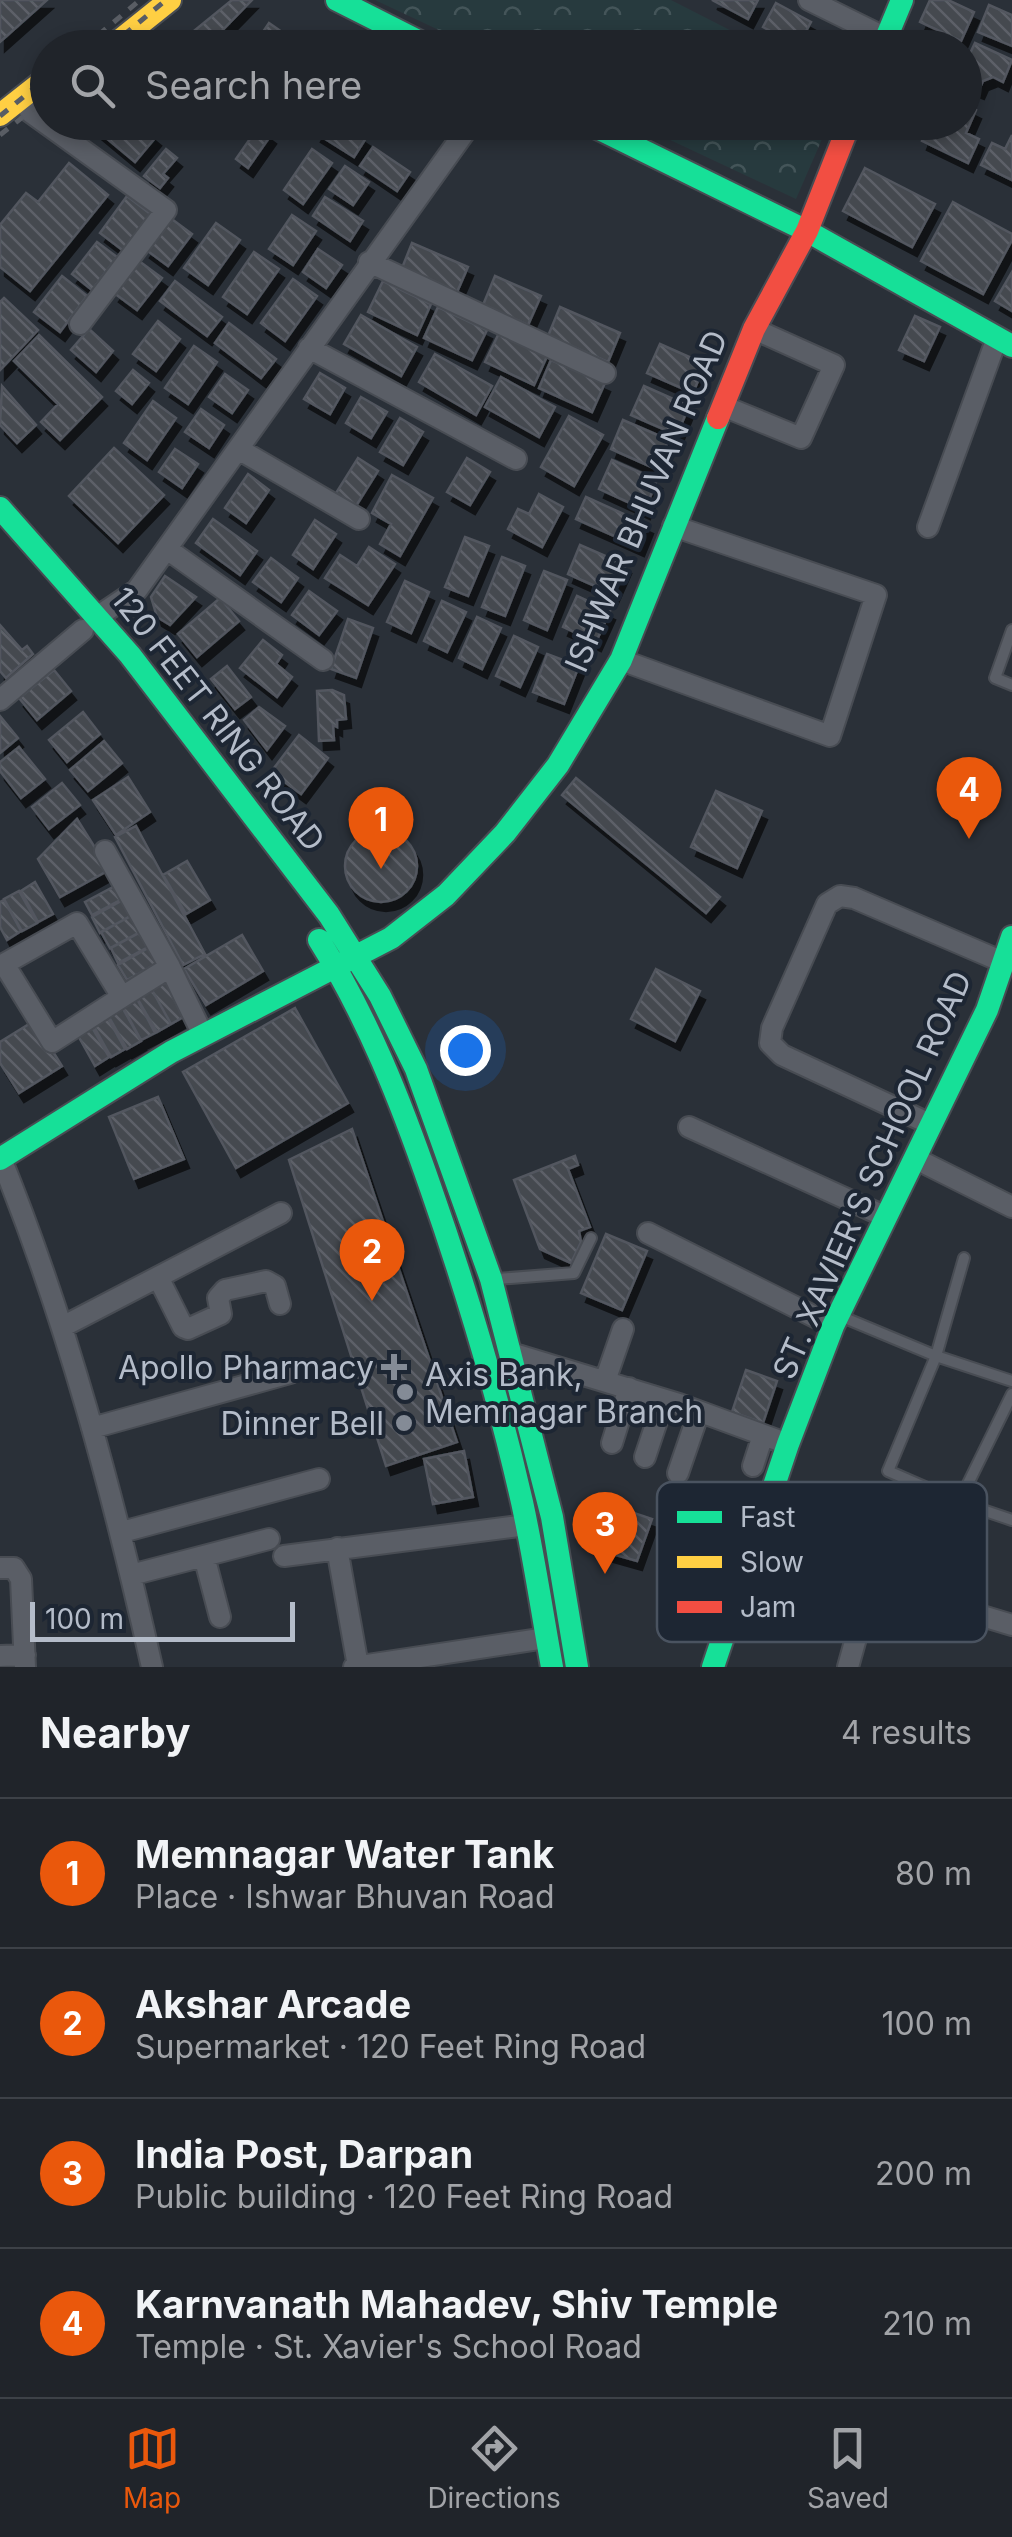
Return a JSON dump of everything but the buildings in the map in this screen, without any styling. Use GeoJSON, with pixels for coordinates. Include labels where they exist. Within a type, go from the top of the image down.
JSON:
{"type":"FeatureCollection","features":[{"type":"Feature","properties":{"kind":"street"},"geometry":{"type":"LineString","coordinates":[[106,30],[144,0]]}},
{"type":"Feature","properties":{"kind":"street"},"geometry":{"type":"LineString","coordinates":[[132,30],[170,0]]}},
{"type":"Feature","properties":{"kind":"street"},"geometry":{"type":"LineString","coordinates":[[337,0],[396,30]]}},
{"type":"Feature","properties":{"kind":"street"},"geometry":{"type":"LineString","coordinates":[[809,0],[861,30]]}},
{"type":"Feature","properties":{"kind":"street"},"geometry":{"type":"LineString","coordinates":[[889,30],[902,0]]}},
{"type":"Feature","properties":{"kind":"street"},"geometry":{"type":"LineString","coordinates":[[0,115],[30,91]]}},
{"type":"Feature","properties":{"kind":"street"},"geometry":{"type":"LineString","coordinates":[[0,136],[30,112]]}},
{"type":"Feature","properties":{"kind":"street"},"geometry":{"type":"LineString","coordinates":[[80,324],[166,210],[81,140]]}},
{"type":"Feature","properties":{"kind":"street"},"geometry":{"type":"LineString","coordinates":[[0,700],[137,590],[459,140]]}},
{"type":"Feature","properties":{"kind":"street"},"geometry":{"type":"LineString","coordinates":[[621,140],[806,231],[1004,342],[928,527]]}},
{"type":"Feature","properties":{"kind":"street","name":"ISHWAR BHUVAN ROAD"},"geometry":{"type":"LineString","coordinates":[[0,1158],[203,1035],[391,938],[446,895],[505,833],[558,765],[621,660],[754,330],[806,231],[843,140]]}},
{"type":"Feature","properties":{"kind":"street"},"geometry":{"type":"LineString","coordinates":[[369,262],[605,373]]}},
{"type":"Feature","properties":{"kind":"street"},"geometry":{"type":"LineString","coordinates":[[723,406],[802,438],[834,365],[754,330]]}},
{"type":"Feature","properties":{"kind":"street"},"geometry":{"type":"LineString","coordinates":[[309,348],[516,459]]}},
{"type":"Feature","properties":{"kind":"street"},"geometry":{"type":"LineString","coordinates":[[240,450],[360,520]]}},
{"type":"Feature","properties":{"kind":"street","name":"120 FEET RING ROAD"},"geometry":{"type":"LineString","coordinates":[[0,508],[288,894],[380,996],[416,1069],[491,1280],[552,1517],[577,1667]]}},
{"type":"Feature","properties":{"kind":"street"},"geometry":{"type":"LineString","coordinates":[[621,660],[830,736],[876,595],[673,526]]}},
{"type":"Feature","properties":{"kind":"street","name":"120 FEET RING ROAD"},"geometry":{"type":"LineString","coordinates":[[0,536],[90,624]]}},
{"type":"Feature","properties":{"kind":"street"},"geometry":{"type":"LineString","coordinates":[[167,549],[324,660]]}},
{"type":"Feature","properties":{"kind":"street"},"geometry":{"type":"LineString","coordinates":[[105,851],[203,1035]]}},
{"type":"Feature","properties":{"kind":"street"},"geometry":{"type":"LineString","coordinates":[[930,1124],[782,1055],[770,1042],[772,1028],[827,904],[840,896],[854,898],[1003,962]]}},
{"type":"Feature","properties":{"kind":"street"},"geometry":{"type":"LineString","coordinates":[[122,998],[77,924],[4,964],[52,1042],[122,998],[170,967]]}},
{"type":"Feature","properties":{"kind":"street","name":"ST. XAVIER'S SCHOOL ROAD"},"geometry":{"type":"LineString","coordinates":[[775,1482],[835,1321],[987,1010],[1012,937]]}},
{"type":"Feature","properties":{"kind":"street","name":"120 FEET RING ROAD"},"geometry":{"type":"LineString","coordinates":[[346,961],[448,1236],[509,1446],[552,1667]]}},
{"type":"Feature","properties":{"kind":"street"},"geometry":{"type":"LineString","coordinates":[[987,1010],[1012,1020]]}},
{"type":"Feature","properties":{"kind":"street"},"geometry":{"type":"LineString","coordinates":[[689,1127],[884,1216]]}},
{"type":"Feature","properties":{"kind":"street"},"geometry":{"type":"LineString","coordinates":[[0,1158],[62,1328],[92,1428],[122,1532],[152,1667]]}},
{"type":"Feature","properties":{"kind":"street"},"geometry":{"type":"LineString","coordinates":[[916,1159],[1012,1207]]}},
{"type":"Feature","properties":{"kind":"street"},"geometry":{"type":"LineString","coordinates":[[62,1328],[281,1213]]}},
{"type":"Feature","properties":{"kind":"street"},"geometry":{"type":"LineString","coordinates":[[648,1233],[835,1321]]}},
{"type":"Feature","properties":{"kind":"street"},"geometry":{"type":"LineString","coordinates":[[158,1277],[188,1330],[221,1314],[218,1298],[226,1290],[266,1281],[275,1286],[280,1304]]}},
{"type":"Feature","properties":{"kind":"street"},"geometry":{"type":"LineString","coordinates":[[605,1380],[622,1329]]}},
{"type":"Feature","properties":{"kind":"street"},"geometry":{"type":"LineString","coordinates":[[511,1352],[605,1380],[788,1444]]}},
{"type":"Feature","properties":{"kind":"street"},"geometry":{"type":"LineString","coordinates":[[92,1428],[290,1374]]}},
{"type":"Feature","properties":{"kind":"street"},"geometry":{"type":"LineString","coordinates":[[612,1443],[628,1388]]}},
{"type":"Feature","properties":{"kind":"street"},"geometry":{"type":"LineString","coordinates":[[645,1457],[664,1400]]}},
{"type":"Feature","properties":{"kind":"street"},"geometry":{"type":"LineString","coordinates":[[678,1473],[699,1412]]}},
{"type":"Feature","properties":{"kind":"street"},"geometry":{"type":"LineString","coordinates":[[753,1466],[764,1435]]}},
{"type":"Feature","properties":{"kind":"street"},"geometry":{"type":"LineString","coordinates":[[122,1532],[319,1479]]}},
{"type":"Feature","properties":{"kind":"street"},"geometry":{"type":"LineString","coordinates":[[284,1556],[527,1526]]}},
{"type":"Feature","properties":{"kind":"street"},"geometry":{"type":"LineString","coordinates":[[132,1575],[270,1538]]}},
{"type":"Feature","properties":{"kind":"street"},"geometry":{"type":"LineString","coordinates":[[336,1548],[356,1667],[546,1638]]}},
{"type":"Feature","properties":{"kind":"street"},"geometry":{"type":"LineString","coordinates":[[204,1556],[220,1617]]}},
{"type":"Feature","properties":{"kind":"street"},"geometry":{"type":"LineString","coordinates":[[0,1568],[14,1568],[20,1579],[25,1661],[0,1656]]}},
{"type":"Feature","properties":{"kind":"street"},"geometry":{"type":"LineString","coordinates":[[987,1617],[1012,1625]]}},
{"type":"Feature","properties":{"kind":"street","name":"ST. XAVIER'S SCHOOL ROAD"},"geometry":{"type":"LineString","coordinates":[[712,1667],[721,1642]]}},
{"type":"Feature","properties":{"kind":"street"},"geometry":{"type":"LineString","coordinates":[[848,1667],[855,1642]]}},
{"type":"Feature","properties":{"kind":"lane"},"geometry":{"type":"LineString","coordinates":[[1012,630],[995,678],[1012,685]]}},
{"type":"Feature","properties":{"kind":"lane"},"geometry":{"type":"LineString","coordinates":[[491,1280],[574,1273],[591,1238]]}},
{"type":"Feature","properties":{"kind":"lane"},"geometry":{"type":"LineString","coordinates":[[915,1482],[888,1470],[936,1356],[964,1258]]}},
{"type":"Feature","properties":{"kind":"lane"},"geometry":{"type":"LineString","coordinates":[[835,1321],[1012,1382]]}},
{"type":"Feature","properties":{"kind":"lane"},"geometry":{"type":"LineString","coordinates":[[969,1482],[1012,1394]]}},
{"type":"Feature","properties":{"kind":"lane"},"geometry":{"type":"LineString","coordinates":[[987,1512],[1012,1520]]}},
{"type":"Feature","properties":{"kind":"green space"},"geometry":{"type":"Polygon","coordinates":[[[375,0],[671,0],[730,30],[439,30],[375,0]]]}},
{"type":"Feature","properties":{"kind":"green space"},"geometry":{"type":"Polygon","coordinates":[[[670,140],[822,140],[796,199],[670,140]]]}},
{"type":"Feature","properties":{"kind":"railway"},"geometry":{"type":"LineString","coordinates":[[104,30],[140,0]]}},
{"type":"Feature","properties":{"kind":"railway"},"geometry":{"type":"LineString","coordinates":[[130,30],[166,0]]}},
{"type":"Feature","properties":{"kind":"railway"},"geometry":{"type":"LineString","coordinates":[[0,116],[30,92]]}},
{"type":"Feature","properties":{"kind":"railway"},"geometry":{"type":"LineString","coordinates":[[0,135],[30,111]]}},
{"type":"Feature","properties":{"kind":"traffic: fast"},"geometry":{"type":"LineString","coordinates":[[337,0],[396,30]]}},
{"type":"Feature","properties":{"kind":"traffic: fast"},"geometry":{"type":"LineString","coordinates":[[890,30],[902,0]]}},
{"type":"Feature","properties":{"kind":"traffic: fast"},"geometry":{"type":"LineString","coordinates":[[622,140],[807,231],[1012,346]]}},
{"type":"Feature","properties":{"kind":"traffic: fast"},"geometry":{"type":"LineString","coordinates":[[0,1159],[171,1052],[391,938],[446,895],[505,833],[558,765],[621,660],[718,418]]}},
{"type":"Feature","properties":{"kind":"traffic: fast"},"geometry":{"type":"LineString","coordinates":[[0,508],[130,655],[329,915],[380,996],[416,1069],[491,1279],[552,1517],[577,1667]]}},
{"type":"Feature","properties":{"kind":"traffic: fast"},"geometry":{"type":"LineString","coordinates":[[775,1482],[833,1326],[987,1010],[1012,937]]}},
{"type":"Feature","properties":{"kind":"traffic: fast"},"geometry":{"type":"LineString","coordinates":[[319,940],[382,1061],[457,1266],[513,1462],[552,1667]]}},
{"type":"Feature","properties":{"kind":"traffic: fast"},"geometry":{"type":"LineString","coordinates":[[713,1667],[721,1642]]}},
{"type":"Feature","properties":{"kind":"traffic: slow"},"geometry":{"type":"LineString","coordinates":[[132,30],[170,0]]}},
{"type":"Feature","properties":{"kind":"traffic: slow"},"geometry":{"type":"LineString","coordinates":[[0,115],[30,91]]}},
{"type":"Feature","properties":{"kind":"traffic: jam"},"geometry":{"type":"LineString","coordinates":[[718,418],[754,329],[807,231],[843,140]]}},
{"type":"Feature","properties":{"kind":"place","name":"Karnvanath Mahadev, Shiv Temple"},"geometry":{"type":"Point","coordinates":[969,839]}},
{"type":"Feature","properties":{"kind":"place","name":"Memnagar Water Tank"},"geometry":{"type":"Point","coordinates":[381,869]}},
{"type":"Feature","properties":{"kind":"place","name":"Akshar Arcade"},"geometry":{"type":"Point","coordinates":[372,1301]}},
{"type":"Feature","properties":{"kind":"place","name":"Apollo Pharmacy"},"geometry":{"type":"Point","coordinates":[394,1367]}},
{"type":"Feature","properties":{"kind":"place","name":"Axis Bank, Memnagar Branch"},"geometry":{"type":"Point","coordinates":[405,1392]}},
{"type":"Feature","properties":{"kind":"place","name":"Dinner Bell"},"geometry":{"type":"Point","coordinates":[404,1423]}},
{"type":"Feature","properties":{"kind":"place","name":"India Post, Darpan"},"geometry":{"type":"Point","coordinates":[605,1574]}}]}
